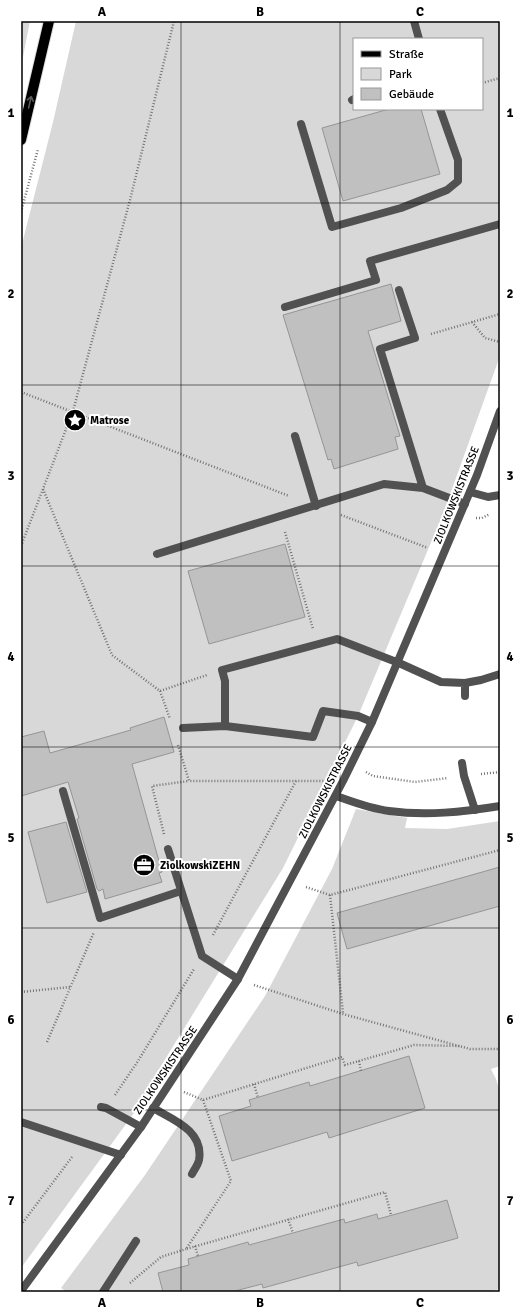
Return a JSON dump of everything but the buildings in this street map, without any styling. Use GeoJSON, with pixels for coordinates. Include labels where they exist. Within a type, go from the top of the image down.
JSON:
{"type":"FeatureCollection","features":[{"type":"Feature","properties":{"kind":"main road"},"geometry":{"type":"LineString","coordinates":[[21,140],[49,21]]}},
{"type":"Feature","properties":{"kind":"street"},"geometry":{"type":"LineString","coordinates":[[414,21],[419,38]]}},
{"type":"Feature","properties":{"kind":"street"},"geometry":{"type":"LineString","coordinates":[[301,124],[332,227],[401,208],[447,190],[458,181],[458,160],[440,110]]}},
{"type":"Feature","properties":{"kind":"street"},"geometry":{"type":"LineString","coordinates":[[285,307],[376,280],[370,261],[500,224]]}},
{"type":"Feature","properties":{"kind":"street"},"geometry":{"type":"LineString","coordinates":[[399,290],[415,338],[380,349],[423,488]]}},
{"type":"Feature","properties":{"kind":"street","name":"ZIOLKOWSKISTRASSE"},"geometry":{"type":"LineString","coordinates":[[21,1291],[141,1127],[238,979],[336,796],[372,722],[470,492],[500,411]]}},
{"type":"Feature","properties":{"kind":"street"},"geometry":{"type":"LineString","coordinates":[[295,436],[316,506]]}},
{"type":"Feature","properties":{"kind":"street"},"geometry":{"type":"LineString","coordinates":[[157,554],[384,484],[423,488],[465,504]]}},
{"type":"Feature","properties":{"kind":"street"},"geometry":{"type":"LineString","coordinates":[[470,492],[488,497],[500,495]]}},
{"type":"Feature","properties":{"kind":"street"},"geometry":{"type":"LineString","coordinates":[[224,726],[225,681],[222,670],[337,639],[441,682],[465,683],[500,674]]}},
{"type":"Feature","properties":{"kind":"street"},"geometry":{"type":"LineString","coordinates":[[465,683],[465,696]]}},
{"type":"Feature","properties":{"kind":"street"},"geometry":{"type":"LineString","coordinates":[[183,728],[224,726],[313,736],[323,711],[358,716],[372,722]]}},
{"type":"Feature","properties":{"kind":"street"},"geometry":{"type":"LineString","coordinates":[[462,763],[464,776],[475,810]]}},
{"type":"Feature","properties":{"kind":"street"},"geometry":{"type":"LineString","coordinates":[[64,791],[100,918],[181,891]]}},
{"type":"Feature","properties":{"kind":"street"},"geometry":{"type":"LineString","coordinates":[[336,796],[357,804],[389,811],[435,814],[500,806]]}},
{"type":"Feature","properties":{"kind":"street"},"geometry":{"type":"LineString","coordinates":[[168,849],[202,956],[238,979]]}},
{"type":"Feature","properties":{"kind":"street"},"geometry":{"type":"LineString","coordinates":[[103,1107],[141,1127]]}},
{"type":"Feature","properties":{"kind":"street"},"geometry":{"type":"LineString","coordinates":[[153,1108],[186,1126],[194,1134],[200,1147],[199,1161],[192,1174]]}},
{"type":"Feature","properties":{"kind":"street"},"geometry":{"type":"LineString","coordinates":[[21,1122],[121,1155]]}},
{"type":"Feature","properties":{"kind":"street"},"geometry":{"type":"LineString","coordinates":[[103,1292],[136,1241]]}},
{"type":"Feature","properties":{"kind":"path"},"geometry":{"type":"LineString","coordinates":[[21,546],[73,412],[130,200],[174,21]]}},
{"type":"Feature","properties":{"kind":"path"},"geometry":{"type":"LineString","coordinates":[[483,83],[500,78]]}},
{"type":"Feature","properties":{"kind":"path"},"geometry":{"type":"LineString","coordinates":[[415,338],[500,314]]}},
{"type":"Feature","properties":{"kind":"path"},"geometry":{"type":"LineString","coordinates":[[472,322],[485,338],[500,342]]}},
{"type":"Feature","properties":{"kind":"path"},"geometry":{"type":"LineString","coordinates":[[21,392],[444,554]]}},
{"type":"Feature","properties":{"kind":"path"},"geometry":{"type":"LineString","coordinates":[[43,489],[112,655],[160,691],[171,723]]}},
{"type":"Feature","properties":{"kind":"path"},"geometry":{"type":"LineString","coordinates":[[460,516],[482,518],[494,513]]}},
{"type":"Feature","properties":{"kind":"path"},"geometry":{"type":"LineString","coordinates":[[281,516],[317,644]]}},
{"type":"Feature","properties":{"kind":"path"},"geometry":{"type":"LineString","coordinates":[[160,691],[222,670]]}},
{"type":"Feature","properties":{"kind":"path"},"geometry":{"type":"LineString","coordinates":[[178,744],[189,781]]}},
{"type":"Feature","properties":{"kind":"path"},"geometry":{"type":"LineString","coordinates":[[352,763],[373,776],[415,782],[500,772]]}},
{"type":"Feature","properties":{"kind":"path"},"geometry":{"type":"LineString","coordinates":[[168,849],[152,786],[189,781],[343,781]]}},
{"type":"Feature","properties":{"kind":"path"},"geometry":{"type":"LineString","coordinates":[[103,1107],[146,1048],[186,985],[242,884],[296,781]]}},
{"type":"Feature","properties":{"kind":"path"},"geometry":{"type":"LineString","coordinates":[[291,880],[309,889],[330,894],[500,850]]}},
{"type":"Feature","properties":{"kind":"path"},"geometry":{"type":"LineString","coordinates":[[330,894],[343,1014]]}},
{"type":"Feature","properties":{"kind":"path"},"geometry":{"type":"LineString","coordinates":[[47,1042],[100,918]]}},
{"type":"Feature","properties":{"kind":"path"},"geometry":{"type":"LineString","coordinates":[[238,979],[255,986],[343,1014],[460,1046],[470,1048],[500,1049]]}},
{"type":"Feature","properties":{"kind":"path"},"geometry":{"type":"LineString","coordinates":[[21,992],[70,987]]}},
{"type":"Feature","properties":{"kind":"path"},"geometry":{"type":"LineString","coordinates":[[169,1084],[203,1100],[342,1057],[345,1066],[414,1045],[460,1046]]}},
{"type":"Feature","properties":{"kind":"path"},"geometry":{"type":"LineString","coordinates":[[359,1061],[361,1071]]}},
{"type":"Feature","properties":{"kind":"path"},"geometry":{"type":"LineString","coordinates":[[254,1084],[258,1098]]}},
{"type":"Feature","properties":{"kind":"path"},"geometry":{"type":"LineString","coordinates":[[186,1249],[231,1181],[203,1100]]}},
{"type":"Feature","properties":{"kind":"path"},"geometry":{"type":"LineString","coordinates":[[21,1226],[82,1143]]}},
{"type":"Feature","properties":{"kind":"path"},"geometry":{"type":"LineString","coordinates":[[125,1286],[132,1282],[161,1257],[385,1192],[391,1215]]}},
{"type":"Feature","properties":{"kind":"path"},"geometry":{"type":"LineString","coordinates":[[288,1219],[293,1233]]}},
{"type":"Feature","properties":{"kind":"path"},"geometry":{"type":"LineString","coordinates":[[195,1246],[198,1256]]}},
{"type":"Feature","properties":{"kind":"green space"},"geometry":{"type":"Polygon","coordinates":[[[21,21],[30,21],[21,67],[21,21]]]}},
{"type":"Feature","properties":{"kind":"green space"},"geometry":{"type":"Polygon","coordinates":[[[76,21],[500,21],[500,356],[443,514],[358,716],[283,868],[156,1074],[137,1109],[21,1268],[21,248],[53,122],[76,21]]]}},
{"type":"Feature","properties":{"kind":"green space"},"geometry":{"type":"Polygon","coordinates":[[[356,809],[407,818],[405,828],[447,829],[500,821],[500,1066],[491,1069],[500,1092],[500,1289],[489,1292],[67,1292],[61,1288],[145,1175],[265,996],[332,869],[356,809]]]}},
{"type":"Feature","properties":{"kind":"place","name":"Matrose"},"geometry":{"type":"Point","coordinates":[75,420]}},
{"type":"Feature","properties":{"kind":"place","name":"ZiolkowskiZEHN"},"geometry":{"type":"Point","coordinates":[144,865]}}]}
